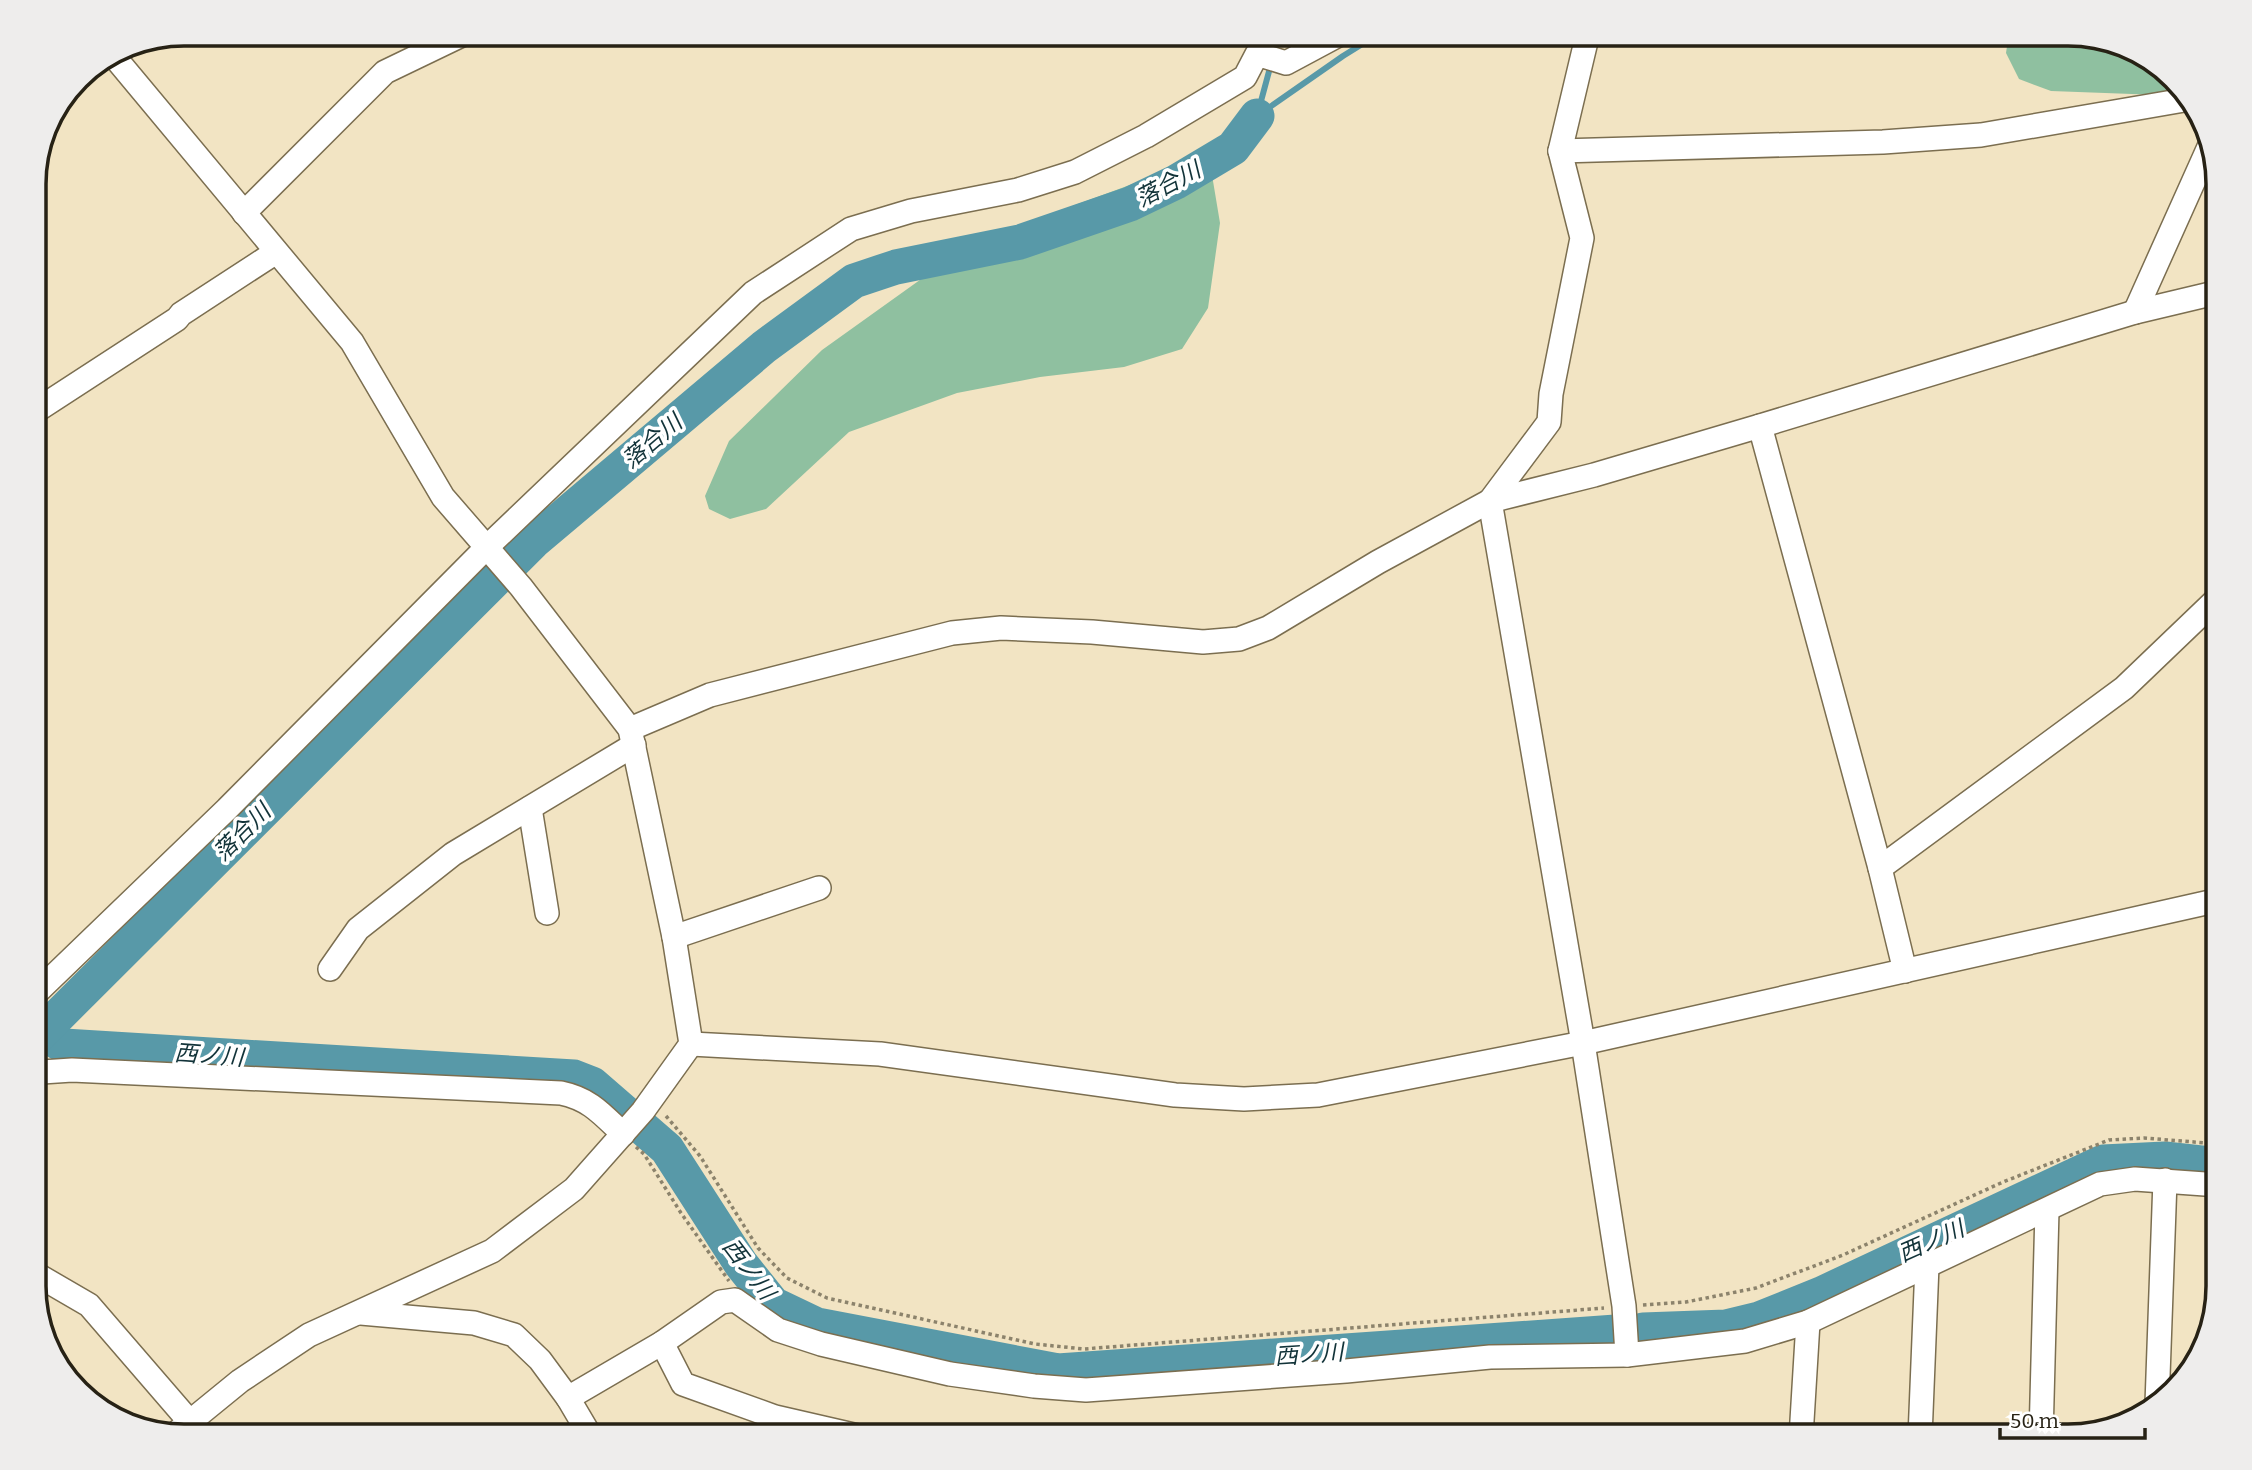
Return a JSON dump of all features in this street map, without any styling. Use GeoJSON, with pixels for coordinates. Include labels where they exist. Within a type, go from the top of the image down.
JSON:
{"type":"FeatureCollection","features":[{"type":"Feature","properties":{"kind":"street"},"geometry":{"type":"LineString","coordinates":[[244,214],[385,72],[439,46]]}},
{"type":"Feature","properties":{"kind":"street"},"geometry":{"type":"LineString","coordinates":[[46,983],[753,293],[851,229],[911,211],[1018,190],[1075,172],[1146,136],[1245,77],[1257,54],[1276,60],[1310,46]]}},
{"type":"Feature","properties":{"kind":"street"},"geometry":{"type":"LineString","coordinates":[[1585,46],[1560,151],[1582,238],[1551,394],[1549,422],[1490,501],[1583,1043],[1624,1306],[1627,1355]]}},
{"type":"Feature","properties":{"kind":"street"},"geometry":{"type":"LineString","coordinates":[[119,62],[352,342],[443,497],[520,587],[632,737],[674,937],[691,1044],[637,1117],[574,1189],[492,1251],[309,1335],[240,1381],[188,1424]]}},
{"type":"Feature","properties":{"kind":"street"},"geometry":{"type":"LineString","coordinates":[[1560,151],[1883,142],[1969,136],[2179,101]]}},
{"type":"Feature","properties":{"kind":"street"},"geometry":{"type":"LineString","coordinates":[[2135,312],[2204,158]]}},
{"type":"Feature","properties":{"kind":"street"},"geometry":{"type":"LineString","coordinates":[[46,404],[276,252]]}},
{"type":"Feature","properties":{"kind":"street"},"geometry":{"type":"LineString","coordinates":[[330,969],[358,929],[453,854],[530,808],[632,737],[710,695],[952,633],[1001,628],[1092,632],[1203,642],[1239,639],[1268,628],[1378,562],[1490,501],[1594,475],[2135,312],[2206,295]]}},
{"type":"Feature","properties":{"kind":"street"},"geometry":{"type":"LineString","coordinates":[[1760,426],[1880,868],[1905,971]]}},
{"type":"Feature","properties":{"kind":"street"},"geometry":{"type":"LineString","coordinates":[[1880,868],[2124,688],[2206,609]]}},
{"type":"Feature","properties":{"kind":"street"},"geometry":{"type":"LineString","coordinates":[[530,808],[547,914]]}},
{"type":"Feature","properties":{"kind":"street"},"geometry":{"type":"LineString","coordinates":[[674,937],[819,888]]}},
{"type":"Feature","properties":{"kind":"street"},"geometry":{"type":"LineString","coordinates":[[691,1044],[880,1054],[1175,1095],[1244,1099],[1318,1095],[1583,1043],[2206,903]]}},
{"type":"Feature","properties":{"kind":"street"},"geometry":{"type":"LineString","coordinates":[[46,1072],[72,1070],[561,1093],[578,1097],[593,1106],[637,1117]]}},
{"type":"Feature","properties":{"kind":"street"},"geometry":{"type":"LineString","coordinates":[[568,1398],[662,1343],[721,1302],[735,1300],[778,1329],[821,1344],[950,1374],[1034,1386],[1086,1390],[1346,1371],[1490,1357],[1627,1355],[1745,1341],[1808,1322],[2100,1184],[2135,1179],[2206,1184]]}},
{"type":"Feature","properties":{"kind":"street"},"geometry":{"type":"LineString","coordinates":[[2157,1392],[2165,1180]]}},
{"type":"Feature","properties":{"kind":"street"},"geometry":{"type":"LineString","coordinates":[[2041,1424],[2047,1210]]}},
{"type":"Feature","properties":{"kind":"street"},"geometry":{"type":"LineString","coordinates":[[1921,1424],[1927,1265]]}},
{"type":"Feature","properties":{"kind":"street"},"geometry":{"type":"LineString","coordinates":[[46,1280],[89,1305],[180,1424]]}},
{"type":"Feature","properties":{"kind":"street"},"geometry":{"type":"LineString","coordinates":[[358,1313],[474,1323],[514,1335],[540,1360],[584,1424]]}},
{"type":"Feature","properties":{"kind":"street"},"geometry":{"type":"LineString","coordinates":[[1802,1424],[1808,1322]]}},
{"type":"Feature","properties":{"kind":"street"},"geometry":{"type":"LineString","coordinates":[[662,1343],[684,1384],[769,1424]]}},
{"type":"Feature","properties":{"kind":"path"},"geometry":{"type":"LineString","coordinates":[[637,1117],[700,1156],[758,1248],[787,1278],[827,1298],[1035,1344],[1084,1349],[1686,1302],[1756,1288],[1843,1255],[2003,1182],[2109,1140],[2144,1138],[2206,1143]]}},
{"type":"Feature","properties":{"kind":"path"},"geometry":{"type":"LineString","coordinates":[[637,1117],[644,1154],[681,1213],[727,1276],[735,1300]]}},
{"type":"Feature","properties":{"kind":"green space"},"geometry":{"type":"Polygon","coordinates":[[[2007,46],[2096,48],[2130,60],[2160,80],[2171,91],[2159,95],[2051,91],[2019,79],[2006,53],[2007,46]]]}},
{"type":"Feature","properties":{"kind":"green space"},"geometry":{"type":"Polygon","coordinates":[[[1157,175],[1212,175],[1220,223],[1208,308],[1182,349],[1124,367],[1040,377],[957,393],[849,432],[766,509],[730,519],[709,509],[705,496],[729,441],[822,350],[945,262],[1048,215],[1157,175]]]}},
{"type":"Feature","properties":{"kind":"waterway"},"geometry":{"type":"LineString","coordinates":[[1274,53],[1276,46]]}},
{"type":"Feature","properties":{"kind":"waterway","name":"落合川"},"geometry":{"type":"LineString","coordinates":[[1257,116],[1359,46]]}},
{"type":"Feature","properties":{"kind":"waterway"},"geometry":{"type":"LineString","coordinates":[[1257,116],[1271,64]]}},
{"type":"Feature","properties":{"kind":"waterway","name":"落合川"},"geometry":{"type":"LineString","coordinates":[[46,1028],[533,542],[764,347],[854,281],[896,267],[1020,242],[1130,204],[1176,182],[1233,148],[1257,116]]}},
{"type":"Feature","properties":{"kind":"waterway","name":"西ノ川"},"geometry":{"type":"LineString","coordinates":[[46,1035],[64,1046],[574,1077],[592,1084],[667,1149],[741,1264],[773,1304],[817,1325],[1058,1371],[1616,1332]]}},
{"type":"Feature","properties":{"kind":"waterway","name":"西ノ川"},"geometry":{"type":"LineString","coordinates":[[1643,1330],[1726,1327],[1759,1319],[1821,1294],[2103,1162],[2165,1159],[2206,1164]]}}]}
